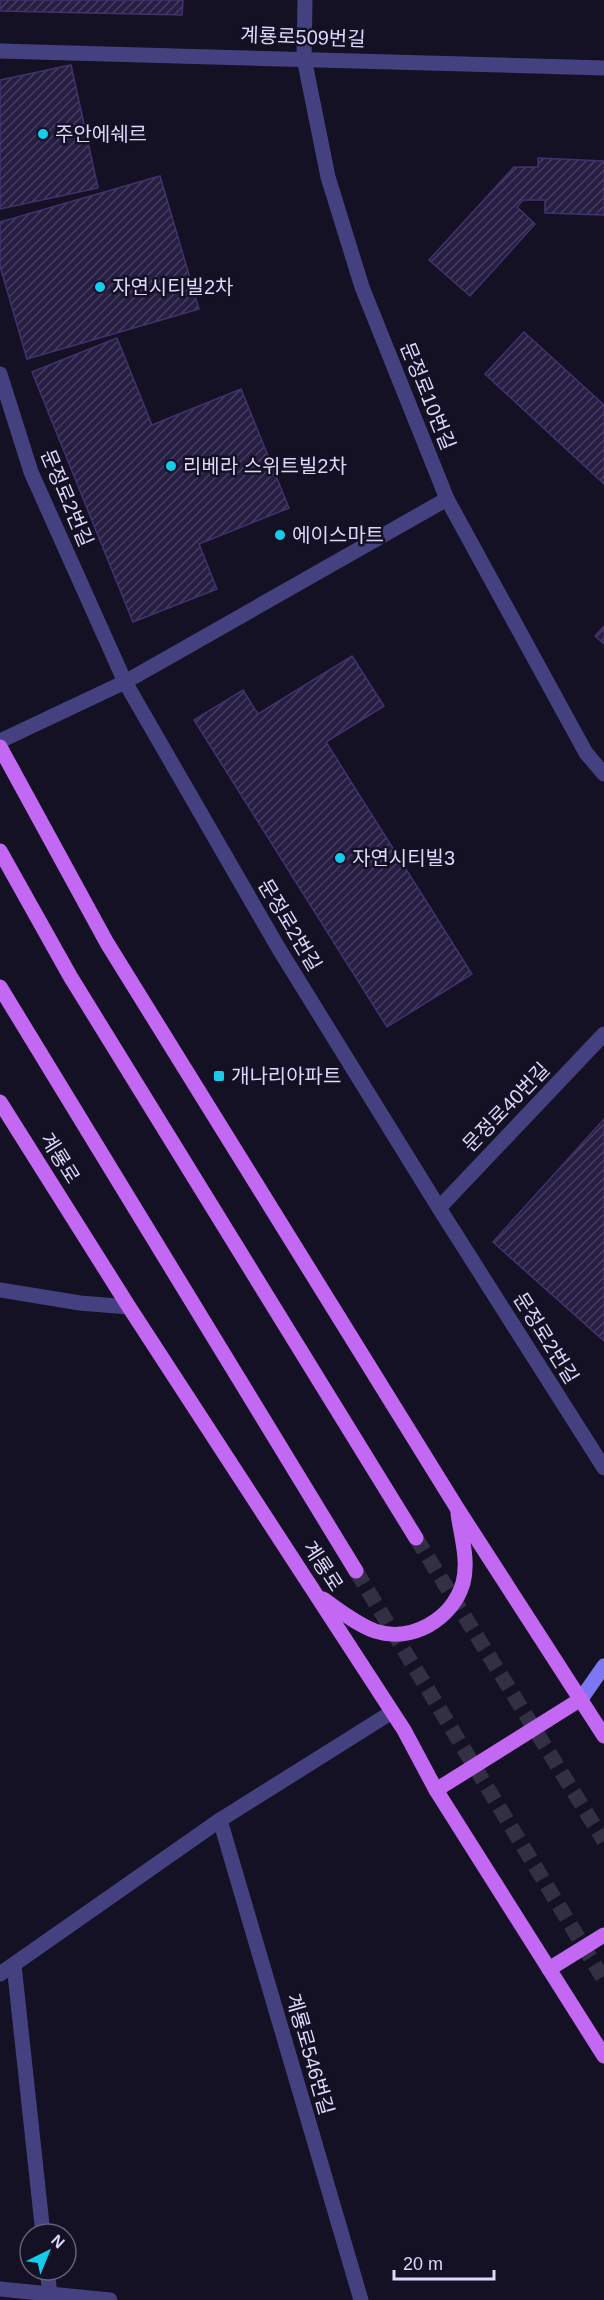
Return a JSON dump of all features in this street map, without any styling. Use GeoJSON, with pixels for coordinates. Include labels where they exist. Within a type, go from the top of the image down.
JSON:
{"type":"FeatureCollection","features":[{"type":"Feature","properties":{"kind":"main road"},"geometry":{"type":"LineString","coordinates":[[0,747],[107,943],[458,1509],[604,1736]]}},
{"type":"Feature","properties":{"kind":"main road"},"geometry":{"type":"LineString","coordinates":[[0,851],[70,976],[416,1538]]}},
{"type":"Feature","properties":{"kind":"main road","name":"계룡로"},"geometry":{"type":"LineString","coordinates":[[0,987],[356,1571]]}},
{"type":"Feature","properties":{"kind":"main road","name":"계룡로"},"geometry":{"type":"LineString","coordinates":[[0,1102],[129,1307],[392,1712],[435,1790],[604,2056]]}},
{"type":"Feature","properties":{"kind":"main road"},"geometry":{"type":"LineString","coordinates":[[316,1593],[354,1620],[375,1631],[398,1635],[420,1630],[440,1619],[455,1602],[463,1582],[465,1560],[458,1509]]}},
{"type":"Feature","properties":{"kind":"main road"},"geometry":{"type":"LineString","coordinates":[[435,1790],[581,1698]]}},
{"type":"Feature","properties":{"kind":"main road"},"geometry":{"type":"LineString","coordinates":[[549,1969],[604,1935]]}},
{"type":"Feature","properties":{"kind":"street","name":"문정로10번길"},"geometry":{"type":"LineString","coordinates":[[305,0],[304,58],[328,177],[362,287],[447,499],[586,753],[604,774]]}},
{"type":"Feature","properties":{"kind":"street","name":"계룡로509번길"},"geometry":{"type":"LineString","coordinates":[[0,51],[604,68]]}},
{"type":"Feature","properties":{"kind":"street","name":"문정로2번길"},"geometry":{"type":"LineString","coordinates":[[0,374],[31,472],[125,682],[279,949],[439,1208],[604,1468]]}},
{"type":"Feature","properties":{"kind":"street"},"geometry":{"type":"LineString","coordinates":[[0,741],[125,682],[447,499]]}},
{"type":"Feature","properties":{"kind":"street","name":"문정로40번길"},"geometry":{"type":"LineString","coordinates":[[439,1208],[604,1034]]}},
{"type":"Feature","properties":{"kind":"street"},"geometry":{"type":"LineString","coordinates":[[0,1290],[80,1303],[129,1307]]}},
{"type":"Feature","properties":{"kind":"street"},"geometry":{"type":"LineString","coordinates":[[581,1698],[604,1666]]}},
{"type":"Feature","properties":{"kind":"street"},"geometry":{"type":"LineString","coordinates":[[0,1974],[220,1820],[392,1712]]}},
{"type":"Feature","properties":{"kind":"street","name":"계룡로546번길"},"geometry":{"type":"LineString","coordinates":[[220,1820],[360,2300]]}},
{"type":"Feature","properties":{"kind":"street"},"geometry":{"type":"LineString","coordinates":[[14,1965],[43,2222]]}},
{"type":"Feature","properties":{"kind":"street"},"geometry":{"type":"LineString","coordinates":[[48,2282],[50,2294]]}},
{"type":"Feature","properties":{"kind":"street"},"geometry":{"type":"LineString","coordinates":[[0,2289],[110,2300]]}},
{"type":"Feature","properties":{"kind":"building"},"geometry":{"type":"Polygon","coordinates":[[[0,0],[183,0],[182,15],[0,11],[0,0]]]}},
{"type":"Feature","properties":{"kind":"building","name":"주안에쉐르"},"geometry":{"type":"Polygon","coordinates":[[[71,65],[98,188],[0,209],[0,80],[71,65]]]}},
{"type":"Feature","properties":{"kind":"building"},"geometry":{"type":"Polygon","coordinates":[[[538,158],[604,161],[604,215],[545,213],[545,200],[523,200],[517,207],[535,224],[470,296],[429,260],[514,167],[538,167],[538,158]]]}},
{"type":"Feature","properties":{"kind":"building","name":"자연시티빌2차"},"geometry":{"type":"Polygon","coordinates":[[[160,176],[199,309],[27,359],[0,266],[0,222],[160,176]]]}},
{"type":"Feature","properties":{"kind":"building"},"geometry":{"type":"Polygon","coordinates":[[[524,332],[604,405],[604,484],[485,374],[524,332]]]}},
{"type":"Feature","properties":{"kind":"building","name":"리베라 스위트빌2차"},"geometry":{"type":"Polygon","coordinates":[[[117,338],[152,425],[241,389],[289,508],[199,544],[217,589],[133,622],[32,372],[117,338]]]}},
{"type":"Feature","properties":{"kind":"building"},"geometry":{"type":"Polygon","coordinates":[[[604,626],[604,644],[595,636],[604,626]]]}},
{"type":"Feature","properties":{"kind":"building","name":"자연시티빌3"},"geometry":{"type":"Polygon","coordinates":[[[352,656],[384,706],[326,742],[472,974],[387,1027],[194,720],[243,690],[258,714],[352,656]]]}},
{"type":"Feature","properties":{"kind":"building"},"geometry":{"type":"Polygon","coordinates":[[[604,1119],[604,1341],[493,1242],[604,1119]]]}},
{"type":"Feature","properties":{"kind":"tunnel"},"geometry":{"type":"LineString","coordinates":[[416,1538],[604,1841]]}},
{"type":"Feature","properties":{"kind":"tunnel"},"geometry":{"type":"LineString","coordinates":[[356,1571],[604,1980]]}},
{"type":"Feature","properties":{"kind":"place","name":"주안에쉐르"},"geometry":{"type":"Point","coordinates":[43,134]}},
{"type":"Feature","properties":{"kind":"place","name":"자연시티빌2차"},"geometry":{"type":"Point","coordinates":[100,287]}},
{"type":"Feature","properties":{"kind":"place","name":"리베라 스위트빌2차"},"geometry":{"type":"Point","coordinates":[171,466]}},
{"type":"Feature","properties":{"kind":"place","name":"에이스마트"},"geometry":{"type":"Point","coordinates":[280,535]}},
{"type":"Feature","properties":{"kind":"place","name":"자연시티빌3"},"geometry":{"type":"Point","coordinates":[340,858]}},
{"type":"Feature","properties":{"kind":"place","name":"개나리아파트"},"geometry":{"type":"Point","coordinates":[219,1076]}}]}
